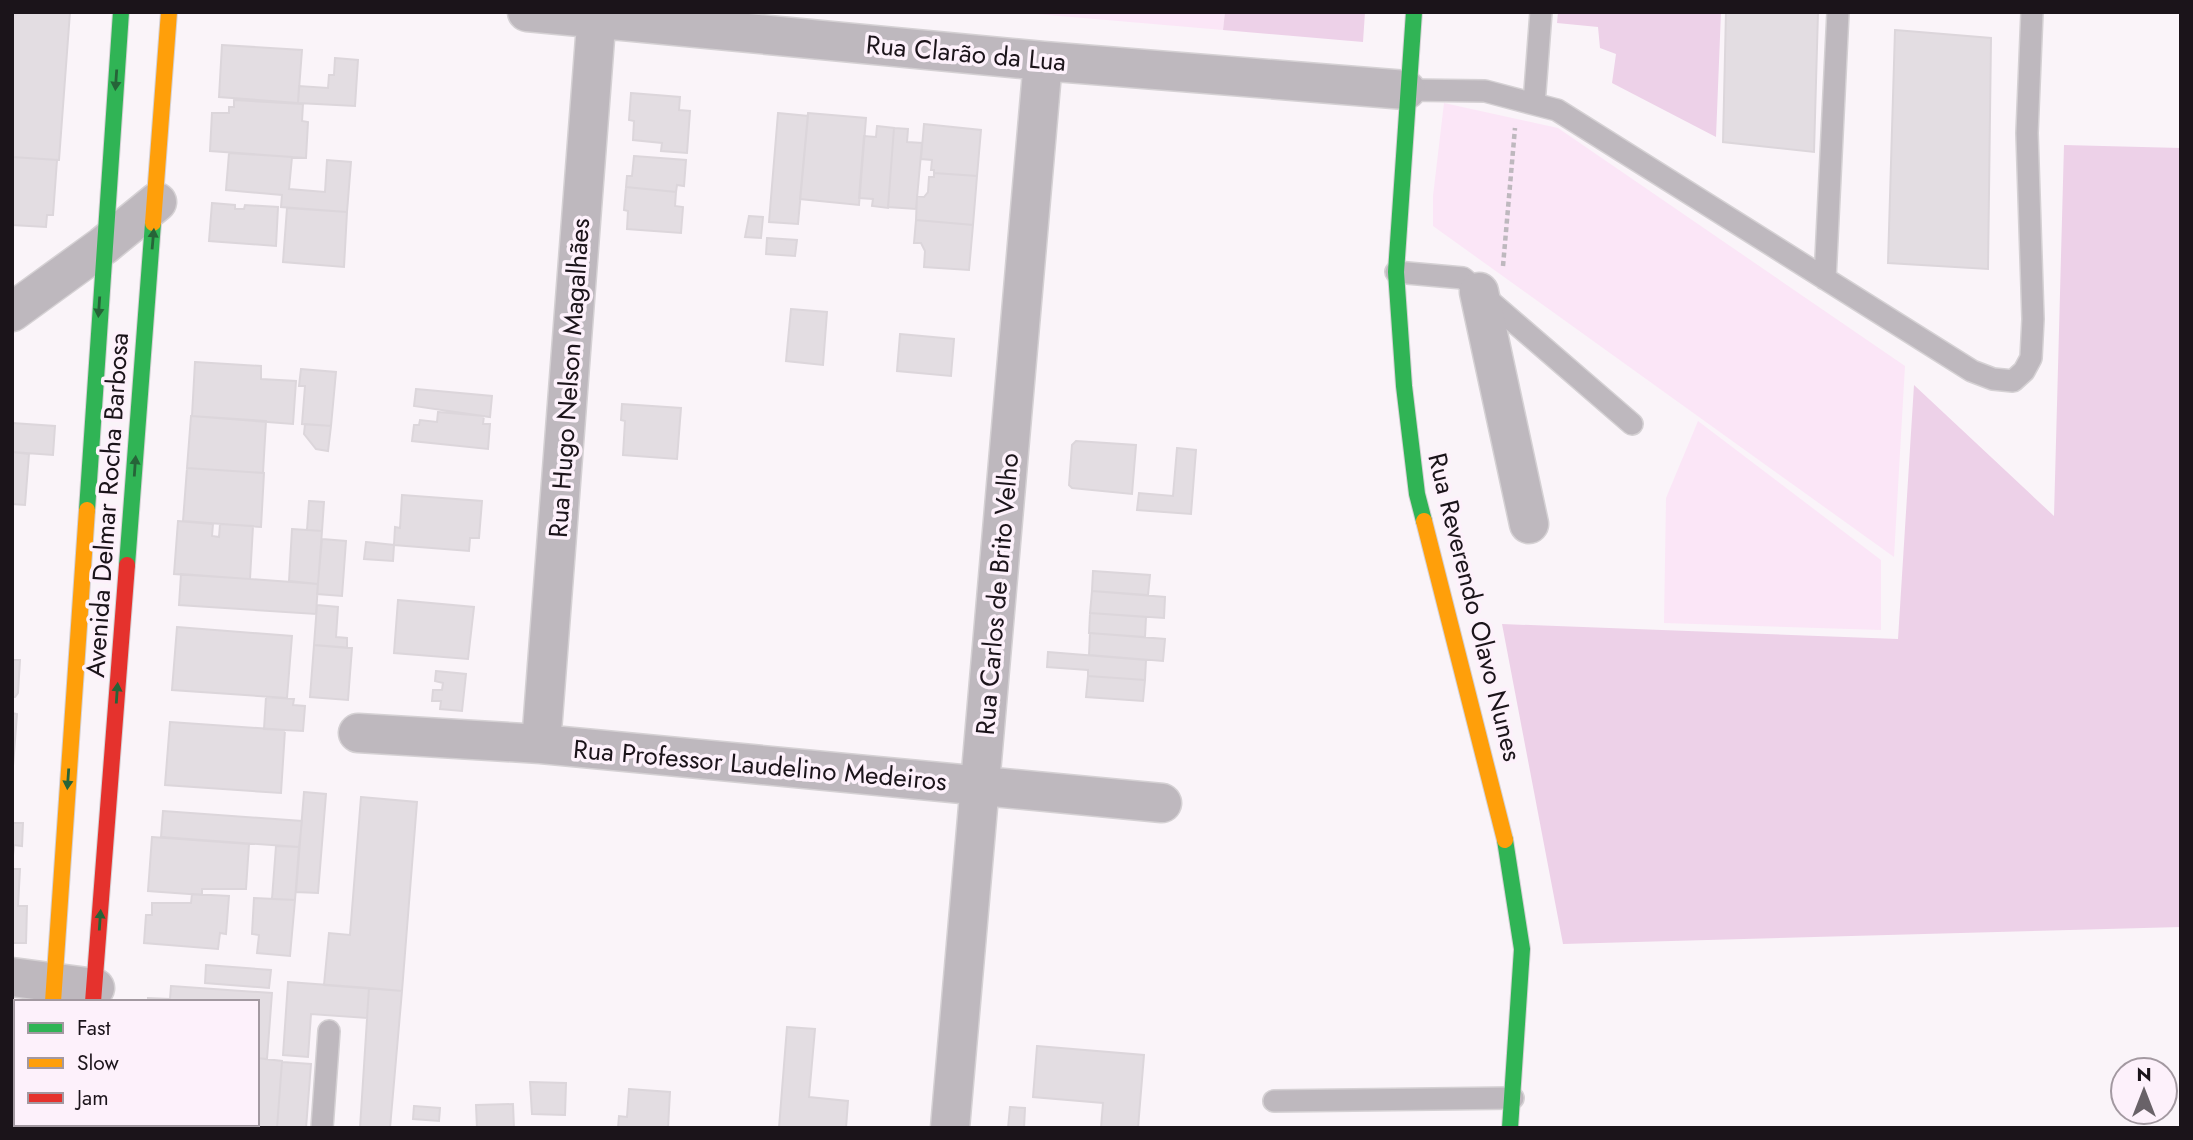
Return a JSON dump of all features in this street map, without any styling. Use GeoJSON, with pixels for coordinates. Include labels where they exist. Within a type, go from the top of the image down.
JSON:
{"type":"FeatureCollection","features":[{"type":"Feature","properties":{"kind":"street","name":"Avenida Delmar Rocha Barbosa"},"geometry":{"type":"LineString","coordinates":[[53,993],[121,12]]}},
{"type":"Feature","properties":{"kind":"street","name":"Avenida Delmar Rocha Barbosa"},"geometry":{"type":"LineString","coordinates":[[94,995],[157,202],[169,12]]}},
{"type":"Feature","properties":{"kind":"street","name":"Rua Clarão da Lua"},"geometry":{"type":"LineString","coordinates":[[527,12],[597,15],[1044,61],[1406,90]]}},
{"type":"Feature","properties":{"kind":"street","name":"Rua Reverendo Olavo Nunes"},"geometry":{"type":"LineString","coordinates":[[1414,12],[1406,90],[1395,272],[1404,386],[1417,494],[1506,843],[1522,949],[1510,1128]]}},
{"type":"Feature","properties":{"kind":"street","name":"Rua Hugo Nelson Magalhães"},"geometry":{"type":"LineString","coordinates":[[541,744],[597,15]]}},
{"type":"Feature","properties":{"kind":"street","name":"Rua Carlos de Brito Velho"},"geometry":{"type":"LineString","coordinates":[[950,1128],[1044,61]]}},
{"type":"Feature","properties":{"kind":"street"},"geometry":{"type":"LineString","coordinates":[[12,312],[103,246],[157,202]]}},
{"type":"Feature","properties":{"kind":"street"},"geometry":{"type":"LineString","coordinates":[[1489,301],[1529,524]]}},
{"type":"Feature","properties":{"kind":"street","name":"Rua Professor Laudelino Medeiros"},"geometry":{"type":"LineString","coordinates":[[358,733],[541,744],[1162,803]]}},
{"type":"Feature","properties":{"kind":"street"},"geometry":{"type":"LineString","coordinates":[[12,977],[53,993],[94,995]]}},
{"type":"Feature","properties":{"kind":"lane"},"geometry":{"type":"LineString","coordinates":[[1526,101],[1541,12]]}},
{"type":"Feature","properties":{"kind":"lane"},"geometry":{"type":"LineString","coordinates":[[1825,279],[1838,12]]}},
{"type":"Feature","properties":{"kind":"lane"},"geometry":{"type":"LineString","coordinates":[[1406,90],[1485,91],[1557,110],[1972,371],[1993,379],[2013,381],[2024,371],[2031,358],[2034,319],[2027,133],[2032,12]]}},
{"type":"Feature","properties":{"kind":"lane"},"geometry":{"type":"LineString","coordinates":[[1395,272],[1434,273],[1463,278],[1632,424]]}},
{"type":"Feature","properties":{"kind":"lane"},"geometry":{"type":"LineString","coordinates":[[322,1128],[329,1031]]}},
{"type":"Feature","properties":{"kind":"lane"},"geometry":{"type":"LineString","coordinates":[[1273,1101],[1513,1098]]}},
{"type":"Feature","properties":{"kind":"path"},"geometry":{"type":"LineString","coordinates":[[1489,301],[1526,101]]}},
{"type":"Feature","properties":{"kind":"shaded area"},"geometry":{"type":"Polygon","coordinates":[[[1014,12],[1225,12],[1223,30],[1014,12]]]}},
{"type":"Feature","properties":{"kind":"shaded area"},"geometry":{"type":"Polygon","coordinates":[[[1225,12],[1365,12],[1363,42],[1223,30],[1225,12]]]}},
{"type":"Feature","properties":{"kind":"shaded area"},"geometry":{"type":"Polygon","coordinates":[[[1558,12],[1721,12],[1716,137],[1612,83],[1616,54],[1600,48],[1598,27],[1557,23],[1558,12]]]}},
{"type":"Feature","properties":{"kind":"shaded area"},"geometry":{"type":"Polygon","coordinates":[[[1444,103],[1558,128],[1905,366],[1894,557],[1433,226],[1433,196],[1444,103]]]}},
{"type":"Feature","properties":{"kind":"shaded area"},"geometry":{"type":"Polygon","coordinates":[[[2064,145],[2181,148],[2181,927],[1563,944],[1502,624],[1898,639],[1914,385],[2054,516],[2064,145]]]}},
{"type":"Feature","properties":{"kind":"shaded area"},"geometry":{"type":"Polygon","coordinates":[[[1698,421],[1881,560],[1881,630],[1664,623],[1666,498],[1698,421]]]}},
{"type":"Feature","properties":{"kind":"building"},"geometry":{"type":"Polygon","coordinates":[[[12,12],[70,12],[59,160],[12,157],[12,12]]]}},
{"type":"Feature","properties":{"kind":"building"},"geometry":{"type":"Polygon","coordinates":[[[1726,12],[1818,12],[1814,152],[1723,142],[1726,12]]]}},
{"type":"Feature","properties":{"kind":"building"},"geometry":{"type":"Polygon","coordinates":[[[1895,30],[1991,38],[1988,269],[1888,263],[1895,30]]]}},
{"type":"Feature","properties":{"kind":"building"},"geometry":{"type":"Polygon","coordinates":[[[222,45],[302,50],[298,103],[219,97],[222,45]]]}},
{"type":"Feature","properties":{"kind":"building"},"geometry":{"type":"Polygon","coordinates":[[[335,58],[358,60],[355,106],[298,103],[299,86],[328,88],[329,75],[334,75],[335,58]]]}},
{"type":"Feature","properties":{"kind":"building"},"geometry":{"type":"Polygon","coordinates":[[[631,93],[680,97],[679,110],[690,111],[687,153],[661,151],[662,143],[633,140],[634,121],[629,120],[631,93]]]}},
{"type":"Feature","properties":{"kind":"building"},"geometry":{"type":"Polygon","coordinates":[[[234,100],[303,104],[302,121],[308,122],[306,158],[210,151],[212,113],[229,113],[229,107],[234,107],[234,100]]]}},
{"type":"Feature","properties":{"kind":"building"},"geometry":{"type":"Polygon","coordinates":[[[778,113],[808,116],[798,224],[769,222],[778,113]]]}},
{"type":"Feature","properties":{"kind":"building"},"geometry":{"type":"Polygon","coordinates":[[[808,113],[866,118],[859,205],[800,199],[808,113]]]}},
{"type":"Feature","properties":{"kind":"building"},"geometry":{"type":"Polygon","coordinates":[[[924,124],[981,130],[977,176],[934,173],[934,170],[931,170],[932,160],[921,159],[924,124]]]}},
{"type":"Feature","properties":{"kind":"building"},"geometry":{"type":"Polygon","coordinates":[[[877,126],[894,128],[888,208],[872,206],[873,199],[859,198],[864,136],[876,137],[877,126]]]}},
{"type":"Feature","properties":{"kind":"building"},"geometry":{"type":"Polygon","coordinates":[[[894,128],[908,129],[907,142],[922,143],[916,209],[888,207],[894,128]]]}},
{"type":"Feature","properties":{"kind":"building"},"geometry":{"type":"Polygon","coordinates":[[[229,153],[292,157],[289,189],[325,192],[327,160],[351,162],[347,212],[281,207],[282,195],[226,190],[229,153]]]}},
{"type":"Feature","properties":{"kind":"building"},"geometry":{"type":"Polygon","coordinates":[[[634,156],[686,160],[684,186],[677,185],[676,192],[626,187],[627,176],[632,176],[634,156]]]}},
{"type":"Feature","properties":{"kind":"building"},"geometry":{"type":"Polygon","coordinates":[[[12,157],[57,160],[53,215],[47,215],[46,227],[12,225],[12,157]]]}},
{"type":"Feature","properties":{"kind":"building"},"geometry":{"type":"Polygon","coordinates":[[[934,173],[977,176],[973,225],[916,220],[917,196],[924,197],[928,192],[929,177],[934,177],[934,173]]]}},
{"type":"Feature","properties":{"kind":"building"},"geometry":{"type":"Polygon","coordinates":[[[626,187],[676,192],[675,206],[683,207],[681,233],[627,229],[628,211],[624,210],[626,187]]]}},
{"type":"Feature","properties":{"kind":"building"},"geometry":{"type":"Polygon","coordinates":[[[212,203],[235,205],[235,209],[244,209],[245,205],[278,207],[276,246],[209,241],[212,203]]]}},
{"type":"Feature","properties":{"kind":"building"},"geometry":{"type":"Polygon","coordinates":[[[287,208],[347,212],[344,267],[283,262],[287,208]]]}},
{"type":"Feature","properties":{"kind":"building"},"geometry":{"type":"Polygon","coordinates":[[[749,216],[763,217],[761,238],[745,237],[749,216]]]}},
{"type":"Feature","properties":{"kind":"building"},"geometry":{"type":"Polygon","coordinates":[[[916,220],[973,225],[969,270],[924,267],[925,251],[921,243],[914,243],[916,220]]]}},
{"type":"Feature","properties":{"kind":"building"},"geometry":{"type":"Polygon","coordinates":[[[767,238],[797,240],[795,256],[766,254],[767,238]]]}},
{"type":"Feature","properties":{"kind":"building"},"geometry":{"type":"Polygon","coordinates":[[[791,309],[827,312],[823,365],[786,361],[791,309]]]}},
{"type":"Feature","properties":{"kind":"building"},"geometry":{"type":"Polygon","coordinates":[[[900,334],[954,339],[951,376],[897,371],[900,334]]]}},
{"type":"Feature","properties":{"kind":"building"},"geometry":{"type":"Polygon","coordinates":[[[195,362],[261,366],[261,379],[296,381],[293,424],[192,416],[195,362]]]}},
{"type":"Feature","properties":{"kind":"building"},"geometry":{"type":"Polygon","coordinates":[[[301,369],[336,372],[331,426],[302,424],[305,386],[299,386],[301,369]]]}},
{"type":"Feature","properties":{"kind":"building"},"geometry":{"type":"Polygon","coordinates":[[[416,389],[492,396],[490,417],[414,406],[416,389]]]}},
{"type":"Feature","properties":{"kind":"building"},"geometry":{"type":"Polygon","coordinates":[[[622,404],[681,408],[677,459],[623,455],[625,421],[621,420],[622,404]]]}},
{"type":"Feature","properties":{"kind":"building"},"geometry":{"type":"Polygon","coordinates":[[[438,412],[484,416],[483,424],[490,424],[488,449],[412,441],[414,425],[419,425],[420,420],[437,422],[438,412]]]}},
{"type":"Feature","properties":{"kind":"building"},"geometry":{"type":"Polygon","coordinates":[[[191,416],[266,421],[263,473],[187,468],[191,416]]]}},
{"type":"Feature","properties":{"kind":"building"},"geometry":{"type":"Polygon","coordinates":[[[12,423],[55,426],[53,455],[12,452],[12,423]]]}},
{"type":"Feature","properties":{"kind":"building"},"geometry":{"type":"Polygon","coordinates":[[[305,424],[331,426],[328,451],[316,449],[304,434],[305,424]]]}},
{"type":"Feature","properties":{"kind":"building"},"geometry":{"type":"Polygon","coordinates":[[[1076,441],[1136,445],[1132,494],[1072,488],[1069,485],[1072,445],[1076,441]]]}},
{"type":"Feature","properties":{"kind":"building"},"geometry":{"type":"Polygon","coordinates":[[[1177,448],[1196,450],[1191,514],[1137,510],[1139,493],[1173,496],[1177,448]]]}},
{"type":"Feature","properties":{"kind":"building"},"geometry":{"type":"Polygon","coordinates":[[[12,452],[29,454],[25,505],[12,504],[12,452]]]}},
{"type":"Feature","properties":{"kind":"building"},"geometry":{"type":"Polygon","coordinates":[[[187,468],[264,473],[261,527],[183,521],[187,468]]]}},
{"type":"Feature","properties":{"kind":"building"},"geometry":{"type":"Polygon","coordinates":[[[402,495],[482,501],[479,538],[470,538],[469,551],[394,545],[395,527],[400,528],[402,495]]]}},
{"type":"Feature","properties":{"kind":"building"},"geometry":{"type":"Polygon","coordinates":[[[309,501],[324,502],[322,531],[307,530],[309,501]]]}},
{"type":"Feature","properties":{"kind":"building"},"geometry":{"type":"Polygon","coordinates":[[[178,521],[213,524],[212,536],[219,537],[220,524],[253,526],[250,579],[174,574],[178,521]]]}},
{"type":"Feature","properties":{"kind":"building"},"geometry":{"type":"Polygon","coordinates":[[[292,529],[322,531],[318,584],[289,581],[292,529]]]}},
{"type":"Feature","properties":{"kind":"building"},"geometry":{"type":"Polygon","coordinates":[[[322,539],[346,541],[342,596],[317,594],[322,539]]]}},
{"type":"Feature","properties":{"kind":"building"},"geometry":{"type":"Polygon","coordinates":[[[366,542],[394,545],[393,561],[364,559],[366,542]]]}},
{"type":"Feature","properties":{"kind":"building"},"geometry":{"type":"Polygon","coordinates":[[[1093,571],[1150,575],[1148,595],[1092,591],[1093,571]]]}},
{"type":"Feature","properties":{"kind":"building"},"geometry":{"type":"Polygon","coordinates":[[[181,574],[318,584],[316,614],[179,605],[181,574]]]}},
{"type":"Feature","properties":{"kind":"building"},"geometry":{"type":"Polygon","coordinates":[[[1092,591],[1165,597],[1164,618],[1090,613],[1092,591]]]}},
{"type":"Feature","properties":{"kind":"building"},"geometry":{"type":"Polygon","coordinates":[[[398,600],[474,607],[468,659],[394,653],[398,600]]]}},
{"type":"Feature","properties":{"kind":"building"},"geometry":{"type":"Polygon","coordinates":[[[317,605],[338,607],[336,637],[347,638],[347,648],[314,645],[317,605]]]}},
{"type":"Feature","properties":{"kind":"building"},"geometry":{"type":"Polygon","coordinates":[[[1090,613],[1146,617],[1145,637],[1089,633],[1090,613]]]}},
{"type":"Feature","properties":{"kind":"building"},"geometry":{"type":"Polygon","coordinates":[[[177,627],[292,636],[287,698],[172,690],[177,627]]]}},
{"type":"Feature","properties":{"kind":"building"},"geometry":{"type":"Polygon","coordinates":[[[1090,633],[1165,639],[1163,661],[1089,655],[1090,633]]]}},
{"type":"Feature","properties":{"kind":"building"},"geometry":{"type":"Polygon","coordinates":[[[314,645],[352,648],[348,700],[310,697],[314,645]]]}},
{"type":"Feature","properties":{"kind":"building"},"geometry":{"type":"Polygon","coordinates":[[[1048,652],[1146,660],[1145,680],[1088,676],[1088,670],[1047,667],[1048,652]]]}},
{"type":"Feature","properties":{"kind":"building"},"geometry":{"type":"Polygon","coordinates":[[[12,660],[20,660],[18,693],[15,697],[12,697],[12,660]]]}},
{"type":"Feature","properties":{"kind":"building"},"geometry":{"type":"Polygon","coordinates":[[[436,671],[466,674],[462,711],[440,709],[441,701],[432,701],[433,690],[442,690],[443,683],[435,681],[436,671]]]}},
{"type":"Feature","properties":{"kind":"building"},"geometry":{"type":"Polygon","coordinates":[[[1088,676],[1145,680],[1143,701],[1086,697],[1088,676]]]}},
{"type":"Feature","properties":{"kind":"building"},"geometry":{"type":"Polygon","coordinates":[[[266,697],[294,699],[293,705],[305,706],[303,731],[264,729],[266,697]]]}},
{"type":"Feature","properties":{"kind":"building"},"geometry":{"type":"Polygon","coordinates":[[[12,713],[17,714],[13,766],[12,766],[12,713]]]}},
{"type":"Feature","properties":{"kind":"building"},"geometry":{"type":"Polygon","coordinates":[[[170,722],[285,730],[281,793],[165,785],[170,722]]]}},
{"type":"Feature","properties":{"kind":"building"},"geometry":{"type":"Polygon","coordinates":[[[304,792],[326,794],[318,893],[296,892],[304,792]]]}},
{"type":"Feature","properties":{"kind":"building"},"geometry":{"type":"Polygon","coordinates":[[[361,797],[417,802],[402,991],[324,985],[329,933],[350,935],[361,797]]]}},
{"type":"Feature","properties":{"kind":"building"},"geometry":{"type":"Polygon","coordinates":[[[163,811],[302,821],[299,847],[161,837],[163,811]]]}},
{"type":"Feature","properties":{"kind":"building"},"geometry":{"type":"Polygon","coordinates":[[[12,823],[23,823],[22,846],[14,845],[12,866],[12,823]]]}},
{"type":"Feature","properties":{"kind":"building"},"geometry":{"type":"Polygon","coordinates":[[[152,837],[249,844],[246,889],[202,889],[202,895],[148,891],[152,837]]]}},
{"type":"Feature","properties":{"kind":"building"},"geometry":{"type":"Polygon","coordinates":[[[276,846],[299,847],[295,900],[272,899],[276,846]]]}},
{"type":"Feature","properties":{"kind":"building"},"geometry":{"type":"Polygon","coordinates":[[[12,869],[20,869],[18,906],[27,906],[26,943],[12,943],[12,869]]]}},
{"type":"Feature","properties":{"kind":"building"},"geometry":{"type":"Polygon","coordinates":[[[192,894],[229,896],[226,934],[220,933],[218,949],[144,943],[146,915],[152,915],[152,903],[191,903],[192,894]]]}},
{"type":"Feature","properties":{"kind":"building"},"geometry":{"type":"Polygon","coordinates":[[[254,898],[295,900],[290,956],[257,953],[259,935],[252,934],[254,898]]]}},
{"type":"Feature","properties":{"kind":"building"},"geometry":{"type":"Polygon","coordinates":[[[206,965],[271,970],[269,988],[205,983],[206,965]]]}},
{"type":"Feature","properties":{"kind":"building"},"geometry":{"type":"Polygon","coordinates":[[[288,982],[369,988],[367,1018],[311,1014],[308,1057],[283,1055],[288,982]]]}},
{"type":"Feature","properties":{"kind":"building"},"geometry":{"type":"Polygon","coordinates":[[[171,986],[272,993],[267,1059],[259,1058],[259,1000],[148,1000],[148,998],[170,999],[171,986]]]}},
{"type":"Feature","properties":{"kind":"building"},"geometry":{"type":"Polygon","coordinates":[[[369,988],[402,991],[390,1128],[360,1128],[369,988]]]}},
{"type":"Feature","properties":{"kind":"building"},"geometry":{"type":"Polygon","coordinates":[[[787,1027],[815,1029],[809,1097],[848,1101],[846,1128],[779,1128],[787,1027]]]}},
{"type":"Feature","properties":{"kind":"building"},"geometry":{"type":"Polygon","coordinates":[[[1037,1046],[1144,1055],[1138,1128],[1101,1128],[1103,1103],[1033,1097],[1037,1046]]]}},
{"type":"Feature","properties":{"kind":"building"},"geometry":{"type":"Polygon","coordinates":[[[259,1058],[282,1061],[277,1128],[251,1128],[259,1126],[259,1058]]]}},
{"type":"Feature","properties":{"kind":"building"},"geometry":{"type":"Polygon","coordinates":[[[282,1062],[311,1064],[306,1128],[277,1128],[282,1062]]]}},
{"type":"Feature","properties":{"kind":"building"},"geometry":{"type":"Polygon","coordinates":[[[530,1082],[566,1083],[565,1115],[532,1114],[530,1082]]]}},
{"type":"Feature","properties":{"kind":"building"},"geometry":{"type":"Polygon","coordinates":[[[629,1089],[670,1092],[668,1128],[618,1128],[619,1116],[627,1117],[629,1089]]]}},
{"type":"Feature","properties":{"kind":"building"},"geometry":{"type":"Polygon","coordinates":[[[513,1104],[514,1128],[477,1128],[476,1105],[513,1104]]]}},
{"type":"Feature","properties":{"kind":"building"},"geometry":{"type":"Polygon","coordinates":[[[414,1106],[440,1108],[439,1121],[413,1119],[414,1106]]]}},
{"type":"Feature","properties":{"kind":"building"},"geometry":{"type":"Polygon","coordinates":[[[1010,1107],[1025,1108],[1024,1128],[1008,1128],[1010,1107]]]}},
{"type":"Feature","properties":{"kind":"building"},"geometry":{"type":"Polygon","coordinates":[[[137,1126],[251,1126],[251,1128],[137,1126]]]}},
{"type":"Feature","properties":{"kind":"traffic: fast"},"geometry":{"type":"LineString","coordinates":[[87,510],[121,12]]}},
{"type":"Feature","properties":{"kind":"traffic: fast"},"geometry":{"type":"LineString","coordinates":[[1414,12],[1396,272],[1404,386],[1417,494],[1424,521]]}},
{"type":"Feature","properties":{"kind":"traffic: fast"},"geometry":{"type":"LineString","coordinates":[[127,565],[153,223]]}},
{"type":"Feature","properties":{"kind":"traffic: fast"},"geometry":{"type":"LineString","coordinates":[[1505,840],[1522,949],[1510,1128]]}},
{"type":"Feature","properties":{"kind":"traffic: slow"},"geometry":{"type":"LineString","coordinates":[[153,223],[169,12]]}},
{"type":"Feature","properties":{"kind":"traffic: slow"},"geometry":{"type":"LineString","coordinates":[[53,1000],[87,510]]}},
{"type":"Feature","properties":{"kind":"traffic: slow"},"geometry":{"type":"LineString","coordinates":[[1424,521],[1505,840]]}},
{"type":"Feature","properties":{"kind":"traffic: jam"},"geometry":{"type":"LineString","coordinates":[[93,1000],[127,565]]}}]}
